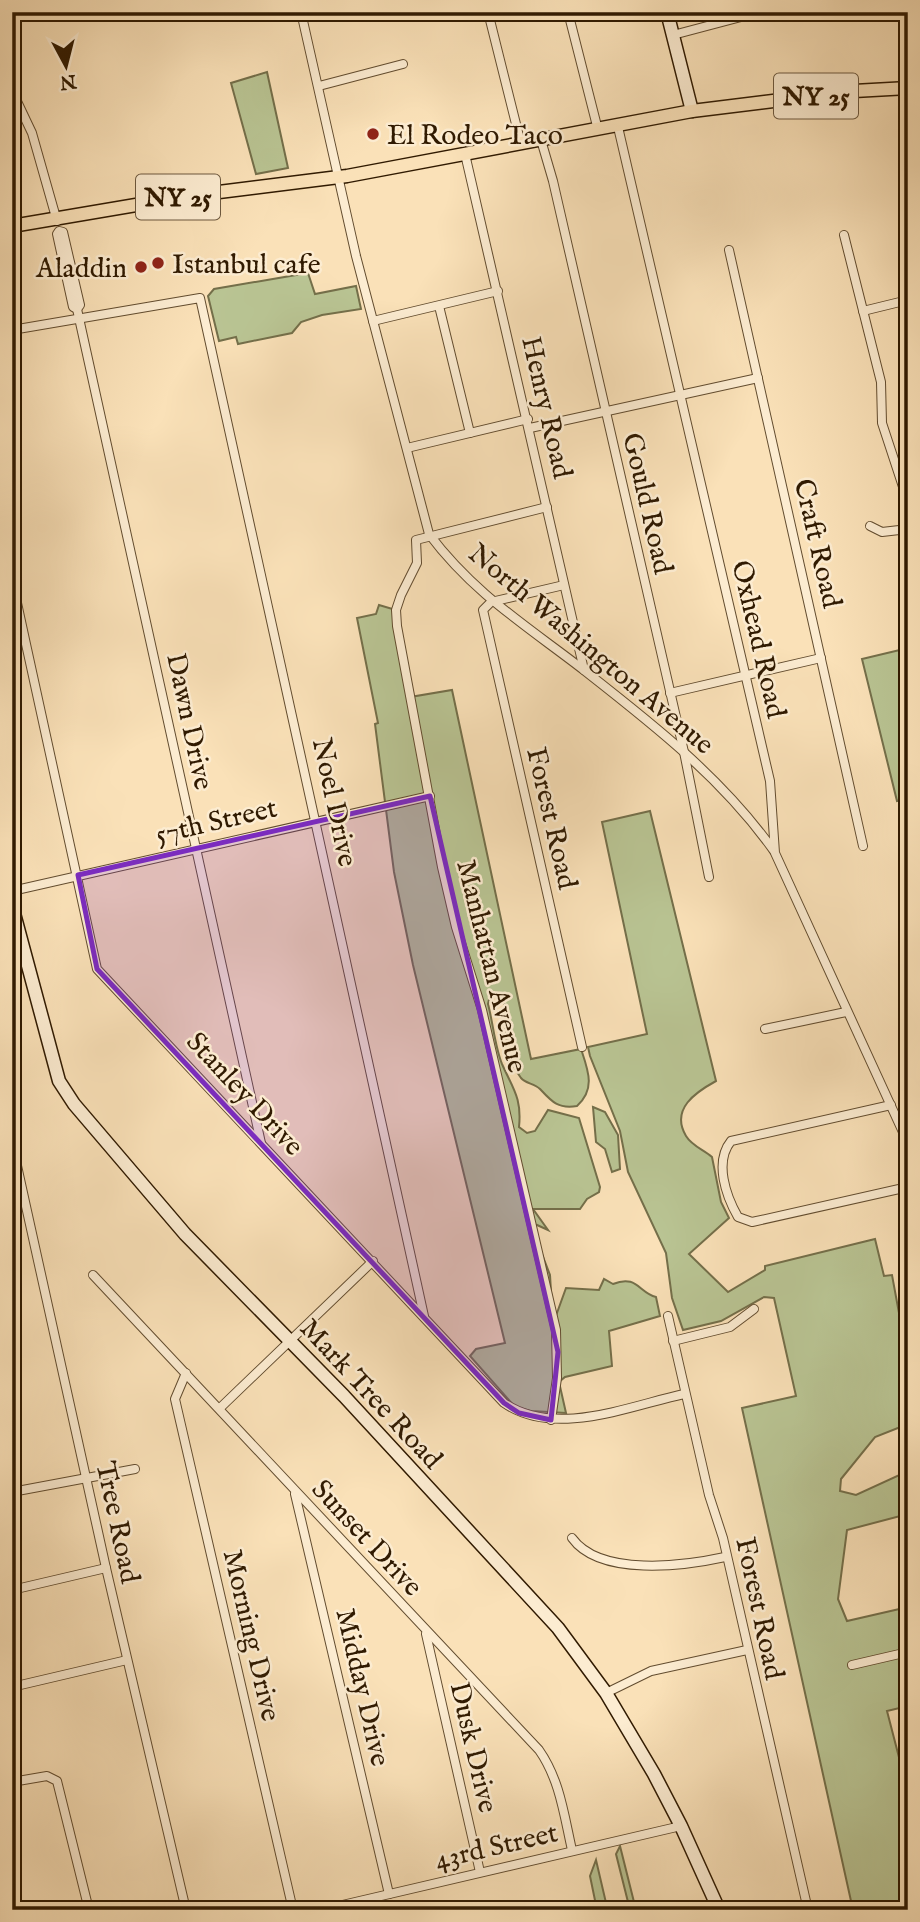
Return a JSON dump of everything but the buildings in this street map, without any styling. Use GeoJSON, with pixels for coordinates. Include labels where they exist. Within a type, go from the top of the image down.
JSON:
{"type":"FeatureCollection","features":[{"type":"Feature","properties":{"kind":"main road","name":"NY 25"},"geometry":{"type":"LineString","coordinates":[[12,226],[57,216],[195,195],[337,178],[692,111],[854,91],[908,88]]}},
{"type":"Feature","properties":{"kind":"street","name":"North Washington Avenue"},"geometry":{"type":"LineString","coordinates":[[301,12],[337,178],[429,534],[452,564],[491,602],[584,671],[723,787],[775,853]]}},
{"type":"Feature","properties":{"kind":"street"},"geometry":{"type":"LineString","coordinates":[[488,12],[521,144]]}},
{"type":"Feature","properties":{"kind":"street"},"geometry":{"type":"LineString","coordinates":[[568,12],[598,130]]}},
{"type":"Feature","properties":{"kind":"street"},"geometry":{"type":"LineString","coordinates":[[667,12],[692,111]]}},
{"type":"Feature","properties":{"kind":"street"},"geometry":{"type":"LineString","coordinates":[[673,35],[760,12]]}},
{"type":"Feature","properties":{"kind":"street"},"geometry":{"type":"LineString","coordinates":[[319,86],[403,64]]}},
{"type":"Feature","properties":{"kind":"street","name":"Dawn Drive"},"geometry":{"type":"LineString","coordinates":[[12,79],[13,93],[32,134],[59,231],[63,232],[80,305],[78,313],[261,1143]]}},
{"type":"Feature","properties":{"kind":"street","name":"Oxhead Road"},"geometry":{"type":"LineString","coordinates":[[618,127],[770,781],[775,853],[846,1012],[904,1126],[908,1143]]}},
{"type":"Feature","properties":{"kind":"street","name":"Gould Road"},"geometry":{"type":"LineString","coordinates":[[541,140],[553,181],[684,752],[709,877]]}},
{"type":"Feature","properties":{"kind":"street","name":"Henry Road"},"geometry":{"type":"LineString","coordinates":[[465,154],[584,671]]}},
{"type":"Feature","properties":{"kind":"street"},"geometry":{"type":"LineString","coordinates":[[844,235],[881,382],[882,423],[908,502]]}},
{"type":"Feature","properties":{"kind":"street","name":"Craft Road"},"geometry":{"type":"LineString","coordinates":[[729,250],[863,846]]}},
{"type":"Feature","properties":{"kind":"street"},"geometry":{"type":"LineString","coordinates":[[373,321],[498,291]]}},
{"type":"Feature","properties":{"kind":"street","name":"Noel Drive"},"geometry":{"type":"LineString","coordinates":[[78,313],[200,298],[425,1316]]}},
{"type":"Feature","properties":{"kind":"street"},"geometry":{"type":"LineString","coordinates":[[863,311],[908,300]]}},
{"type":"Feature","properties":{"kind":"street"},"geometry":{"type":"LineString","coordinates":[[439,306],[470,433]]}},
{"type":"Feature","properties":{"kind":"street"},"geometry":{"type":"LineString","coordinates":[[12,330],[78,313]]}},
{"type":"Feature","properties":{"kind":"street"},"geometry":{"type":"LineString","coordinates":[[407,448],[470,433],[604,412],[758,378]]}},
{"type":"Feature","properties":{"kind":"street"},"geometry":{"type":"LineString","coordinates":[[429,534],[547,507]]}},
{"type":"Feature","properties":{"kind":"street"},"geometry":{"type":"LineString","coordinates":[[870,526],[881,532],[908,529]]}},
{"type":"Feature","properties":{"kind":"street","name":"Manhattan Avenue"},"geometry":{"type":"LineString","coordinates":[[429,534],[416,540],[417,563],[396,610],[451,903],[482,1010],[556,1330],[557,1378],[551,1420]]}},
{"type":"Feature","properties":{"kind":"street","name":"Stanley Drive"},"geometry":{"type":"LineString","coordinates":[[12,580],[97,969],[505,1403],[519,1413],[551,1420],[577,1419],[684,1394]]}},
{"type":"Feature","properties":{"kind":"street"},"geometry":{"type":"LineString","coordinates":[[491,602],[564,584]]}},
{"type":"Feature","properties":{"kind":"street","name":"Forest Road"},"geometry":{"type":"LineString","coordinates":[[491,602],[483,610],[582,1047]]}},
{"type":"Feature","properties":{"kind":"street"},"geometry":{"type":"LineString","coordinates":[[670,693],[821,658]]}},
{"type":"Feature","properties":{"kind":"street","name":"57th Street"},"geometry":{"type":"LineString","coordinates":[[12,891],[430,796]]}},
{"type":"Feature","properties":{"kind":"street","name":"Mark Tree Road"},"geometry":{"type":"LineString","coordinates":[[12,905],[17,936],[59,1081],[74,1104],[191,1240],[290,1340],[558,1628],[606,1693],[681,1826],[719,1910]]}},
{"type":"Feature","properties":{"kind":"street"},"geometry":{"type":"LineString","coordinates":[[765,1029],[846,1012]]}},
{"type":"Feature","properties":{"kind":"street"},"geometry":{"type":"LineString","coordinates":[[891,1105],[731,1141],[723,1150],[722,1167],[738,1217],[752,1222],[908,1187]]}},
{"type":"Feature","properties":{"kind":"street","name":"Tree Road"},"geometry":{"type":"LineString","coordinates":[[12,1143],[106,1569],[186,1910]]}},
{"type":"Feature","properties":{"kind":"street"},"geometry":{"type":"LineString","coordinates":[[220,1408],[373,1261]]}},
{"type":"Feature","properties":{"kind":"street","name":"Sunset Drive"},"geometry":{"type":"LineString","coordinates":[[93,1275],[539,1750],[552,1769],[572,1850]]}},
{"type":"Feature","properties":{"kind":"street"},"geometry":{"type":"LineString","coordinates":[[673,1342],[730,1327],[754,1310]]}},
{"type":"Feature","properties":{"kind":"street","name":"Forest Road"},"geometry":{"type":"LineString","coordinates":[[668,1317],[709,1495],[720,1526],[808,1910]]}},
{"type":"Feature","properties":{"kind":"street","name":"Morning Drive"},"geometry":{"type":"LineString","coordinates":[[186,1373],[175,1399],[293,1910]]}},
{"type":"Feature","properties":{"kind":"street"},"geometry":{"type":"LineString","coordinates":[[12,1492],[135,1469]]}},
{"type":"Feature","properties":{"kind":"street","name":"Midday Drive"},"geometry":{"type":"LineString","coordinates":[[295,1492],[389,1894]]}},
{"type":"Feature","properties":{"kind":"street"},"geometry":{"type":"LineString","coordinates":[[572,1538],[581,1550],[592,1556],[623,1563],[672,1566],[725,1556]]}},
{"type":"Feature","properties":{"kind":"street"},"geometry":{"type":"LineString","coordinates":[[12,1590],[106,1569]]}},
{"type":"Feature","properties":{"kind":"street","name":"Dusk Drive"},"geometry":{"type":"LineString","coordinates":[[425,1631],[480,1872]]}},
{"type":"Feature","properties":{"kind":"street"},"geometry":{"type":"LineString","coordinates":[[606,1693],[651,1671],[747,1650]]}},
{"type":"Feature","properties":{"kind":"street"},"geometry":{"type":"LineString","coordinates":[[852,1665],[908,1652]]}},
{"type":"Feature","properties":{"kind":"street"},"geometry":{"type":"LineString","coordinates":[[12,1687],[127,1660]]}},
{"type":"Feature","properties":{"kind":"street"},"geometry":{"type":"LineString","coordinates":[[12,1782],[47,1776],[57,1781],[89,1910]]}},
{"type":"Feature","properties":{"kind":"street","name":"43rd Street"},"geometry":{"type":"LineString","coordinates":[[321,1910],[681,1826]]}},
{"type":"Feature","properties":{"kind":"highlighted area"},"geometry":{"type":"Polygon","coordinates":[[[430,796],[558,1352],[551,1420],[519,1413],[504,1403],[97,969],[78,875],[430,796]]]}},
{"type":"Feature","properties":{"kind":"green space"},"geometry":{"type":"Polygon","coordinates":[[[267,72],[288,168],[256,174],[231,83],[267,72]]]}},
{"type":"Feature","properties":{"kind":"green space"},"geometry":{"type":"Polygon","coordinates":[[[308,273],[315,294],[356,286],[361,309],[322,315],[301,322],[292,333],[238,344],[236,337],[219,341],[208,296],[214,289],[308,273]]]}},
{"type":"Feature","properties":{"kind":"green space"},"geometry":{"type":"Polygon","coordinates":[[[379,605],[396,610],[410,697],[452,690],[531,1059],[581,1049],[588,1072],[587,1093],[577,1106],[556,1104],[538,1087],[523,1080],[515,1069],[508,1049],[504,997],[490,995],[488,1004],[496,1043],[518,1101],[519,1127],[527,1133],[535,1131],[548,1110],[579,1118],[600,1187],[599,1192],[587,1199],[580,1209],[533,1209],[548,1230],[537,1225],[532,1228],[550,1275],[553,1324],[566,1288],[599,1290],[604,1279],[613,1284],[627,1281],[656,1297],[660,1316],[609,1331],[612,1366],[565,1377],[559,1382],[566,1413],[531,1411],[515,1407],[470,1356],[476,1349],[505,1343],[413,965],[394,872],[375,724],[378,723],[357,618],[376,614],[379,605]]]}},
{"type":"Feature","properties":{"kind":"green space"},"geometry":{"type":"Polygon","coordinates":[[[908,648],[908,799],[897,801],[862,659],[908,648]]]}},
{"type":"Feature","properties":{"kind":"green space"},"geometry":{"type":"Polygon","coordinates":[[[650,811],[716,1081],[688,1102],[681,1118],[682,1126],[691,1143],[712,1157],[721,1202],[729,1218],[689,1254],[728,1292],[765,1270],[765,1266],[875,1239],[884,1276],[892,1275],[899,1313],[908,1311],[908,1424],[875,1437],[841,1479],[840,1491],[856,1495],[908,1471],[908,1514],[847,1530],[838,1599],[847,1621],[908,1607],[908,1706],[887,1711],[901,1765],[908,1765],[908,1910],[853,1910],[742,1408],[796,1396],[774,1298],[764,1297],[721,1321],[683,1330],[672,1298],[666,1253],[628,1172],[620,1131],[590,1056],[588,1047],[647,1034],[602,822],[650,811]]]}},
{"type":"Feature","properties":{"kind":"green space"},"geometry":{"type":"Polygon","coordinates":[[[593,1107],[605,1112],[618,1135],[620,1169],[612,1172],[605,1149],[596,1142],[593,1107]]]}},
{"type":"Feature","properties":{"kind":"green space"},"geometry":{"type":"Polygon","coordinates":[[[620,1846],[636,1910],[630,1910],[616,1854],[620,1846]]]}},
{"type":"Feature","properties":{"kind":"green space"},"geometry":{"type":"Polygon","coordinates":[[[596,1860],[607,1910],[597,1910],[590,1876],[596,1860]]]}},
{"type":"Feature","properties":{"kind":"place","name":"El Rodeo Taco"},"geometry":{"type":"Point","coordinates":[373,134]}},
{"type":"Feature","properties":{"kind":"place","name":"Istanbul cafe"},"geometry":{"type":"Point","coordinates":[158,263]}},
{"type":"Feature","properties":{"kind":"place","name":"Aladdin"},"geometry":{"type":"Point","coordinates":[141,267]}}]}
